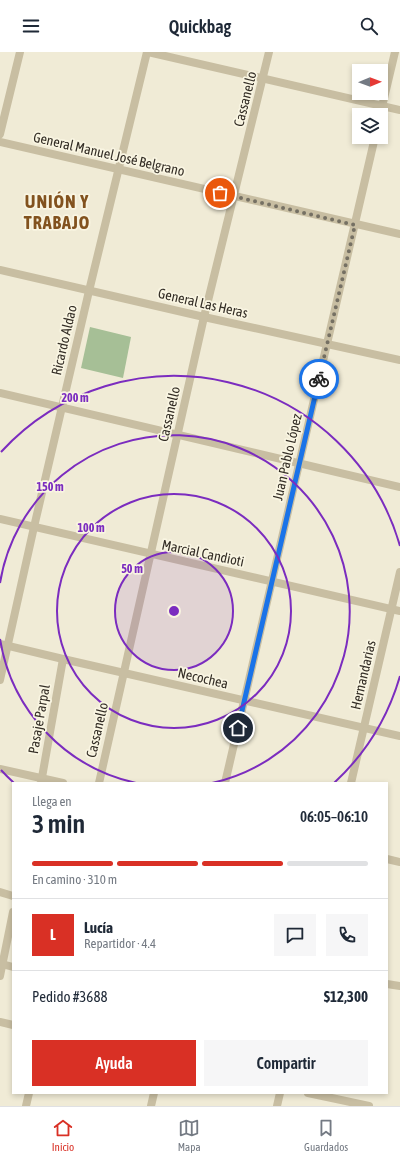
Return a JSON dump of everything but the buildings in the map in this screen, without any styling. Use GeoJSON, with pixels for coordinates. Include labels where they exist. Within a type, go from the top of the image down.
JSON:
{"type":"FeatureCollection","features":[{"type":"Feature","properties":{"kind":"street"},"geometry":{"type":"LineString","coordinates":[[0,134],[20,52]]}},
{"type":"Feature","properties":{"kind":"street"},"geometry":{"type":"LineString","coordinates":[[147,52],[400,110]]}},
{"type":"Feature","properties":{"kind":"street","name":"Ricardo Aldao"},"geometry":{"type":"LineString","coordinates":[[0,680],[4,645],[34,527],[147,52]]}},
{"type":"Feature","properties":{"kind":"street","name":"Cassanello"},"geometry":{"type":"LineString","coordinates":[[99,782],[204,318],[269,52]]}},
{"type":"Feature","properties":{"kind":"street"},"geometry":{"type":"LineString","coordinates":[[382,106],[395,52]]}},
{"type":"Feature","properties":{"kind":"street","name":"General Manuel José Belgrano"},"geometry":{"type":"LineString","coordinates":[[0,142],[355,225],[400,234]]}},
{"type":"Feature","properties":{"kind":"street","name":"Juan Pablo López"},"geometry":{"type":"LineString","coordinates":[[225,782],[373,144]]}},
{"type":"Feature","properties":{"kind":"street","name":"General Las Heras"},"geometry":{"type":"LineString","coordinates":[[0,270],[204,318],[400,360]]}},
{"type":"Feature","properties":{"kind":"street"},"geometry":{"type":"LineString","coordinates":[[0,393],[400,487]]}},
{"type":"Feature","properties":{"kind":"street","name":"Marcial Candioti"},"geometry":{"type":"LineString","coordinates":[[0,519],[151,555],[400,611]]}},
{"type":"Feature","properties":{"kind":"street","name":"Hernandarias"},"geometry":{"type":"LineString","coordinates":[[351,782],[400,572]]}},
{"type":"Feature","properties":{"kind":"street","name":"Necochea"},"geometry":{"type":"LineString","coordinates":[[4,645],[63,660],[400,736]]}},
{"type":"Feature","properties":{"kind":"street","name":"Pasaje Parpal"},"geometry":{"type":"LineString","coordinates":[[41,781],[63,660]]}},
{"type":"Feature","properties":{"kind":"street"},"geometry":{"type":"LineString","coordinates":[[0,769],[41,781],[52,782]]}},
{"type":"Feature","properties":{"kind":"street"},"geometry":{"type":"LineString","coordinates":[[388,859],[400,862]]}},
{"type":"Feature","properties":{"kind":"street"},"geometry":{"type":"LineString","coordinates":[[0,892],[12,896]]}},
{"type":"Feature","properties":{"kind":"street"},"geometry":{"type":"LineString","coordinates":[[0,976],[12,917]]}},
{"type":"Feature","properties":{"kind":"street"},"geometry":{"type":"LineString","coordinates":[[2,964],[12,967]]}},
{"type":"Feature","properties":{"kind":"street"},"geometry":{"type":"LineString","coordinates":[[388,984],[400,986]]}},
{"type":"Feature","properties":{"kind":"street"},"geometry":{"type":"LineString","coordinates":[[0,1022],[12,1025]]}},
{"type":"Feature","properties":{"kind":"street"},"geometry":{"type":"LineString","coordinates":[[26,1106],[28,1094]]}},
{"type":"Feature","properties":{"kind":"street"},"geometry":{"type":"LineString","coordinates":[[151,1106],[154,1094]]}},
{"type":"Feature","properties":{"kind":"street"},"geometry":{"type":"LineString","coordinates":[[277,1106],[280,1094]]}},
{"type":"Feature","properties":{"kind":"street"},"geometry":{"type":"LineString","coordinates":[[312,1094],[347,1104],[369,1106]]}},
{"type":"Feature","properties":{"kind":"street"},"geometry":{"type":"LineString","coordinates":[[347,1104],[349,1094]]}},
{"type":"Feature","properties":{"kind":"green space"},"geometry":{"type":"Polygon","coordinates":[[[90,327],[131,337],[123,378],[81,368],[90,327]]]}},
{"type":"Feature","properties":{"kind":"way so far"},"geometry":{"type":"LineString","coordinates":[[220,193],[355,225],[319,379]]}},
{"type":"Feature","properties":{"kind":"district","name":"UNIÓN Y TRABAJO"},"geometry":{"type":"Point","coordinates":[57,212]}},
{"type":"Feature","properties":{"kind":"route"},"geometry":{"type":"LineString","coordinates":[[238,728],[319,379]]}}]}
